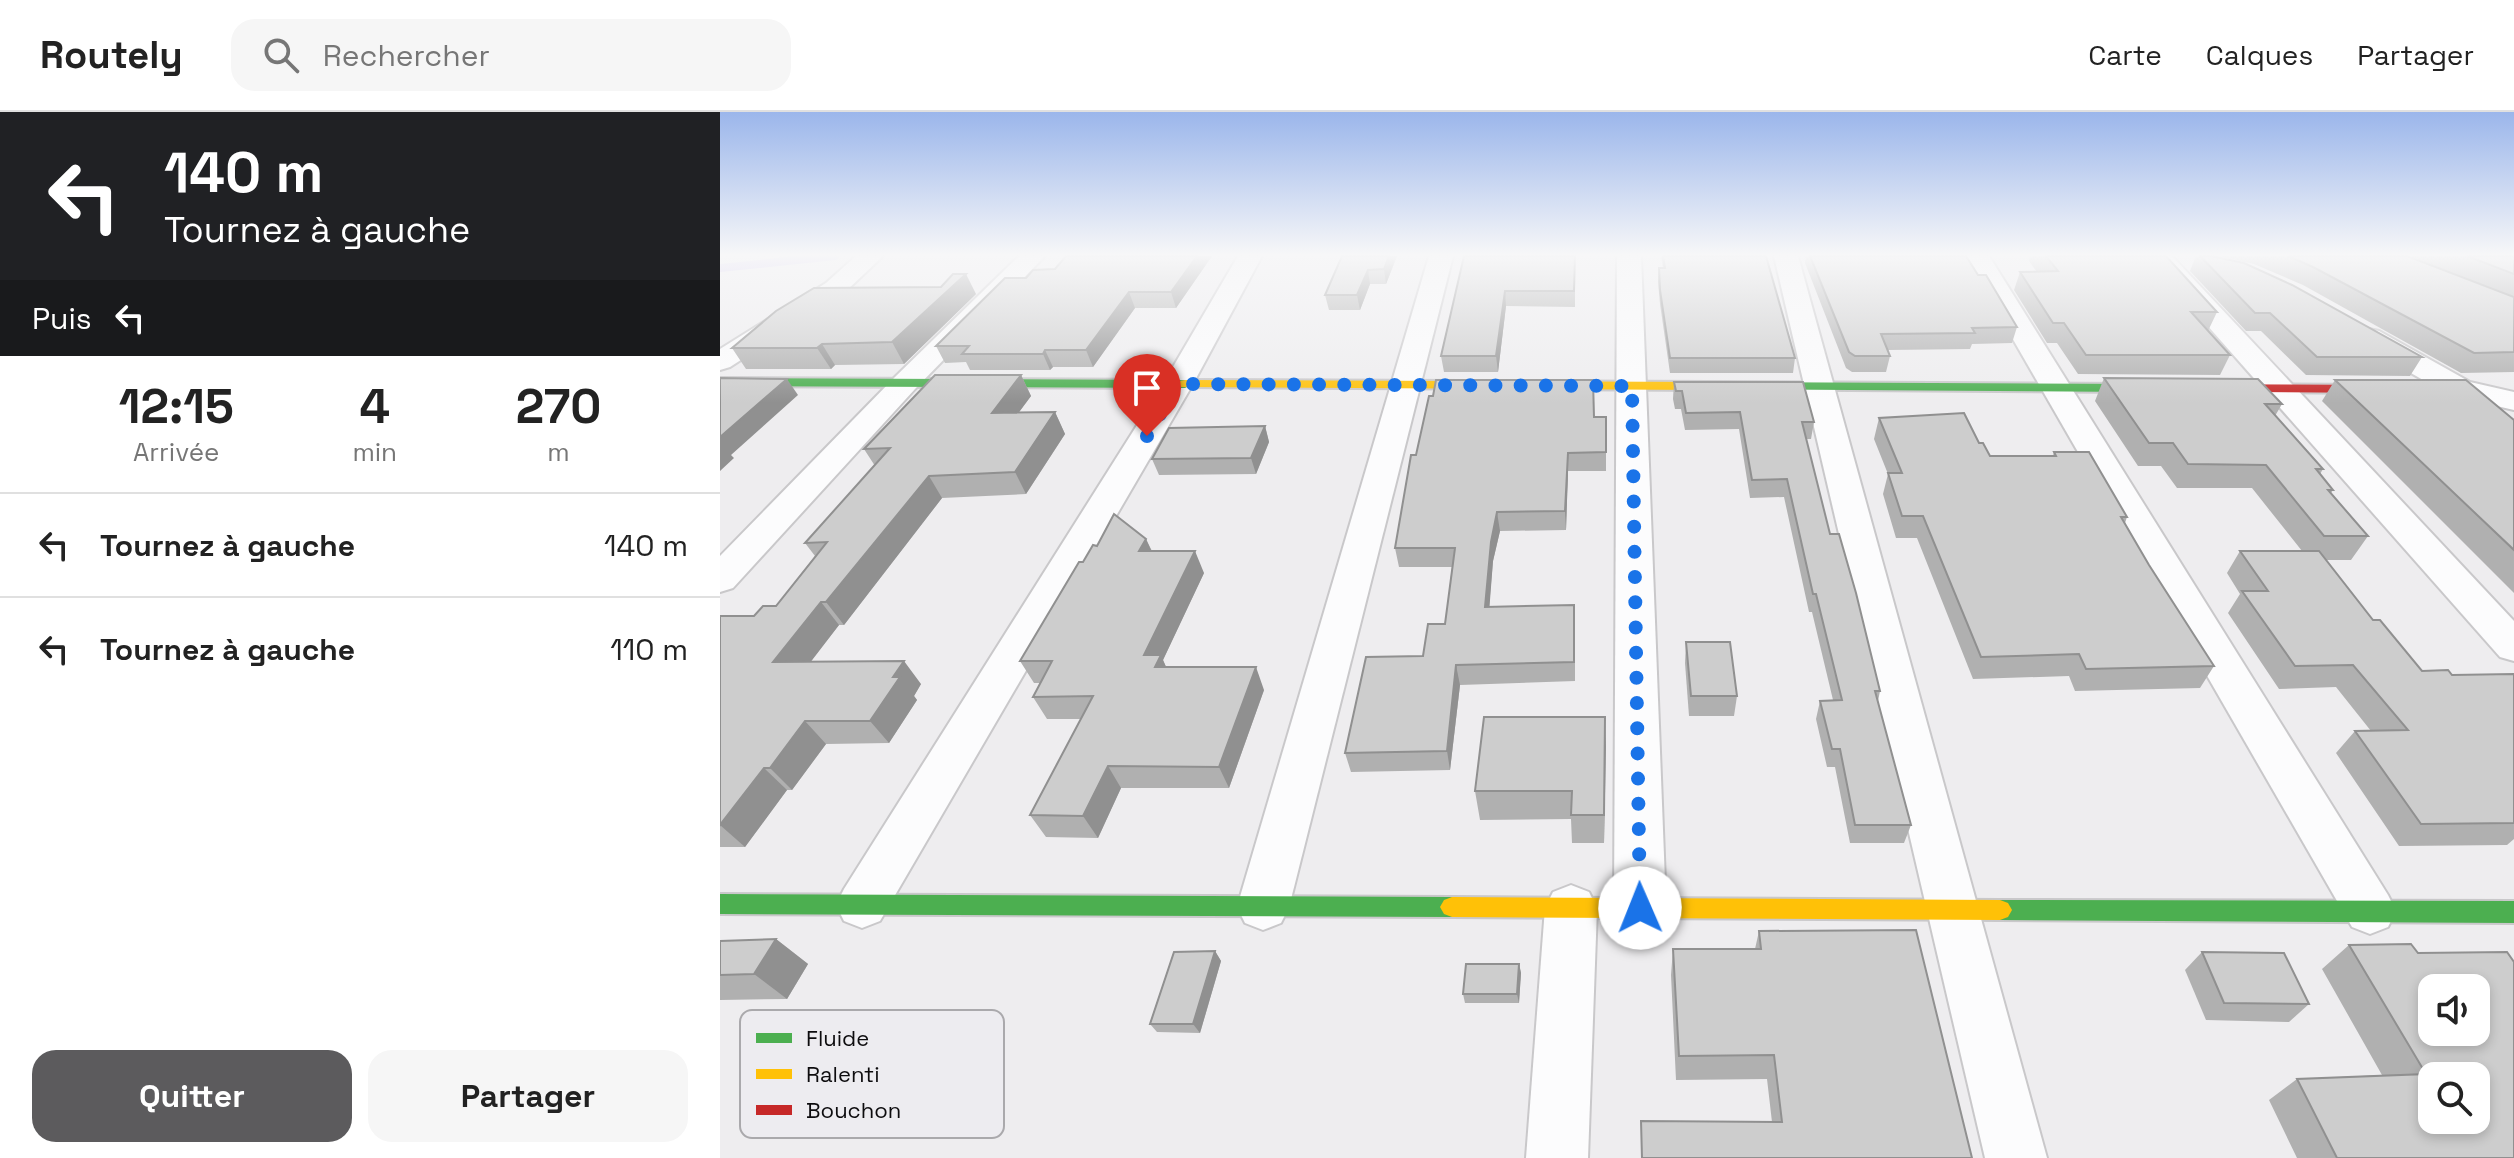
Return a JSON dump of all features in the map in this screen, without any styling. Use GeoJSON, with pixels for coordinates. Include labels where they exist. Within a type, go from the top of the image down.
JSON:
{"type":"FeatureCollection","features":[{"type":"Feature","properties":{"kind":"street"},"geometry":{"type":"LineString","coordinates":[[720,361],[809,305]]}},
{"type":"Feature","properties":{"kind":"street"},"geometry":{"type":"LineString","coordinates":[[720,579],[905,383],[984,305]]}},
{"type":"Feature","properties":{"kind":"street"},"geometry":{"type":"LineString","coordinates":[[862,905],[1178,384],[1223,305]]}},
{"type":"Feature","properties":{"kind":"street"},"geometry":{"type":"LineString","coordinates":[[1263,907],[1428,305]]}},
{"type":"Feature","properties":{"kind":"street"},"geometry":{"type":"LineString","coordinates":[[1630,305],[1640,908]]}},
{"type":"Feature","properties":{"kind":"street"},"geometry":{"type":"LineString","coordinates":[[1798,305],[2016,1158]]}},
{"type":"Feature","properties":{"kind":"street"},"geometry":{"type":"LineString","coordinates":[[2006,305],[2370,911]]}},
{"type":"Feature","properties":{"kind":"street"},"geometry":{"type":"LineString","coordinates":[[2202,305],[2514,647]]}},
{"type":"Feature","properties":{"kind":"street"},"geometry":{"type":"LineString","coordinates":[[2345,323],[2460,389],[2503,409]]}},
{"type":"Feature","properties":{"kind":"street"},"geometry":{"type":"LineString","coordinates":[[720,382],[2460,389]]}},
{"type":"Feature","properties":{"kind":"street"},"geometry":{"type":"LineString","coordinates":[[720,904],[2514,912]]}},
{"type":"Feature","properties":{"kind":"street"},"geometry":{"type":"LineString","coordinates":[[1557,1158],[1571,908]]}},
{"type":"Feature","properties":{"kind":"building"},"geometry":{"type":"Polygon","coordinates":[[[786,305],[932,305],[892,342],[822,344],[817,348],[732,348],[786,305]]]}},
{"type":"Feature","properties":{"kind":"building"},"geometry":{"type":"Polygon","coordinates":[[[978,305],[1120,305],[1086,350],[1045,350],[1043,354],[962,354],[969,346],[936,346],[978,305]]]}},
{"type":"Feature","properties":{"kind":"building"},"geometry":{"type":"Polygon","coordinates":[[[1453,305],[1503,305],[1496,356],[1441,356],[1453,305]]]}},
{"type":"Feature","properties":{"kind":"building"},"geometry":{"type":"Polygon","coordinates":[[[1662,305],[1780,305],[1795,358],[1670,358],[1662,305]]]}},
{"type":"Feature","properties":{"kind":"building"},"geometry":{"type":"Polygon","coordinates":[[[1830,305],[2004,305],[2017,327],[1972,328],[1975,333],[1881,334],[1890,356],[1855,356],[1849,352],[1830,305]]]}},
{"type":"Feature","properties":{"kind":"building"},"geometry":{"type":"Polygon","coordinates":[[[2041,305],[2210,305],[2217,312],[2191,312],[2230,355],[2086,355],[2064,323],[2053,323],[2041,305]]]}},
{"type":"Feature","properties":{"kind":"building"},"geometry":{"type":"Polygon","coordinates":[[[2247,305],[2328,305],[2422,357],[2317,357],[2270,313],[2255,313],[2247,305]]]}},
{"type":"Feature","properties":{"kind":"building"},"geometry":{"type":"Polygon","coordinates":[[[2384,305],[2514,305],[2514,352],[2474,353],[2384,305]]]}},
{"type":"Feature","properties":{"kind":"building"},"geometry":{"type":"Polygon","coordinates":[[[935,375],[1021,375],[992,413],[1055,412],[1015,472],[929,476],[826,602],[821,602],[773,662],[904,661],[893,677],[900,677],[870,721],[805,721],[770,768],[764,768],[720,825],[720,616],[754,616],[763,606],[776,606],[827,542],[805,543],[890,448],[864,449],[935,375]]]}},
{"type":"Feature","properties":{"kind":"building"},"geometry":{"type":"Polygon","coordinates":[[[720,378],[787,379],[720,437],[720,378]]]}},
{"type":"Feature","properties":{"kind":"building"},"geometry":{"type":"Polygon","coordinates":[[[2104,378],[2258,379],[2282,404],[2265,404],[2323,469],[2316,469],[2333,490],[2328,490],[2368,536],[2324,536],[2266,465],[2188,464],[2173,443],[2149,443],[2104,378]]]}},
{"type":"Feature","properties":{"kind":"building"},"geometry":{"type":"Polygon","coordinates":[[[1436,380],[1593,380],[1594,417],[1606,417],[1606,452],[1568,453],[1565,511],[1497,512],[1485,607],[1574,605],[1574,662],[1456,665],[1447,751],[1345,753],[1366,657],[1423,656],[1428,624],[1445,624],[1455,548],[1395,548],[1411,455],[1416,455],[1429,396],[1433,396],[1436,380]]]}},
{"type":"Feature","properties":{"kind":"building"},"geometry":{"type":"Polygon","coordinates":[[[2335,380],[2466,380],[2514,420],[2514,550],[2335,380]]]}},
{"type":"Feature","properties":{"kind":"building"},"geometry":{"type":"Polygon","coordinates":[[[1674,382],[1803,382],[1814,422],[1802,422],[1830,534],[1839,534],[1856,593],[1880,691],[1875,691],[1911,825],[1855,825],[1840,749],[1832,749],[1820,701],[1842,700],[1816,594],[1813,594],[1787,479],[1752,480],[1740,412],[1686,413],[1682,391],[1676,391],[1674,382]]]}},
{"type":"Feature","properties":{"kind":"building"},"geometry":{"type":"Polygon","coordinates":[[[1964,413],[1979,443],[1983,443],[1990,456],[2056,456],[2054,452],[2089,452],[2127,517],[2121,517],[2149,565],[2214,666],[2086,669],[2079,654],[1981,657],[1923,516],[1902,516],[1888,473],[1902,473],[1879,418],[1964,413]]]}},
{"type":"Feature","properties":{"kind":"building"},"geometry":{"type":"Polygon","coordinates":[[[1265,426],[1251,458],[1152,459],[1169,428],[1265,426]]]}},
{"type":"Feature","properties":{"kind":"building"},"geometry":{"type":"Polygon","coordinates":[[[1114,514],[1146,539],[1139,551],[1195,551],[1144,655],[1161,655],[1155,667],[1256,667],[1219,767],[1108,766],[1083,816],[1030,815],[1093,696],[1033,697],[1052,661],[1020,661],[1079,562],[1083,562],[1093,545],[1097,546],[1114,514]]]}},
{"type":"Feature","properties":{"kind":"building"},"geometry":{"type":"Polygon","coordinates":[[[2240,551],[2319,551],[2373,620],[2380,620],[2422,671],[2448,670],[2452,675],[2514,674],[2514,823],[2421,824],[2355,731],[2408,730],[2353,665],[2295,666],[2242,591],[2268,591],[2240,551]]]}},
{"type":"Feature","properties":{"kind":"building"},"geometry":{"type":"Polygon","coordinates":[[[1686,642],[1730,642],[1737,696],[1691,696],[1686,642]]]}},
{"type":"Feature","properties":{"kind":"building"},"geometry":{"type":"Polygon","coordinates":[[[1484,717],[1605,717],[1604,815],[1571,815],[1572,791],[1475,791],[1484,717]]]}},
{"type":"Feature","properties":{"kind":"building"},"geometry":{"type":"Polygon","coordinates":[[[1916,930],[1972,1158],[1642,1158],[1641,1121],[1782,1122],[1774,1055],[1679,1056],[1673,949],[1761,949],[1759,931],[1916,930]]]}},
{"type":"Feature","properties":{"kind":"building"},"geometry":{"type":"Polygon","coordinates":[[[776,939],[754,974],[720,975],[720,941],[776,939]]]}},
{"type":"Feature","properties":{"kind":"building"},"geometry":{"type":"Polygon","coordinates":[[[2411,944],[2418,953],[2507,952],[2514,962],[2514,1158],[2337,1158],[2297,1079],[2418,1074],[2418,1134],[2490,1134],[2490,1062],[2419,1062],[2349,945],[2411,944]]]}},
{"type":"Feature","properties":{"kind":"building"},"geometry":{"type":"Polygon","coordinates":[[[1215,951],[1193,1024],[1150,1024],[1174,952],[1215,951]]]}},
{"type":"Feature","properties":{"kind":"building"},"geometry":{"type":"Polygon","coordinates":[[[2202,952],[2284,953],[2309,1004],[2224,1003],[2202,952]]]}},
{"type":"Feature","properties":{"kind":"building"},"geometry":{"type":"Polygon","coordinates":[[[1466,964],[1519,964],[1517,994],[1463,994],[1466,964]]]}},
{"type":"Feature","properties":{"kind":"traffic: fast"},"geometry":{"type":"LineString","coordinates":[[720,382],[1185,384]]}},
{"type":"Feature","properties":{"kind":"traffic: fast"},"geometry":{"type":"LineString","coordinates":[[1710,386],[2137,388]]}},
{"type":"Feature","properties":{"kind":"traffic: fast"},"geometry":{"type":"LineString","coordinates":[[720,904],[1452,907]]}},
{"type":"Feature","properties":{"kind":"traffic: fast"},"geometry":{"type":"LineString","coordinates":[[2000,910],[2514,912]]}},
{"type":"Feature","properties":{"kind":"traffic: slow"},"geometry":{"type":"LineString","coordinates":[[1185,384],[1710,386]]}},
{"type":"Feature","properties":{"kind":"traffic: slow"},"geometry":{"type":"LineString","coordinates":[[1452,907],[2000,910]]}},
{"type":"Feature","properties":{"kind":"traffic: jam"},"geometry":{"type":"LineString","coordinates":[[2137,388],[2390,389]]}},
{"type":"Feature","properties":{"kind":"route"},"geometry":{"type":"LineString","coordinates":[[1147,436],[1178,384],[1632,386],[1640,908]]}}]}
